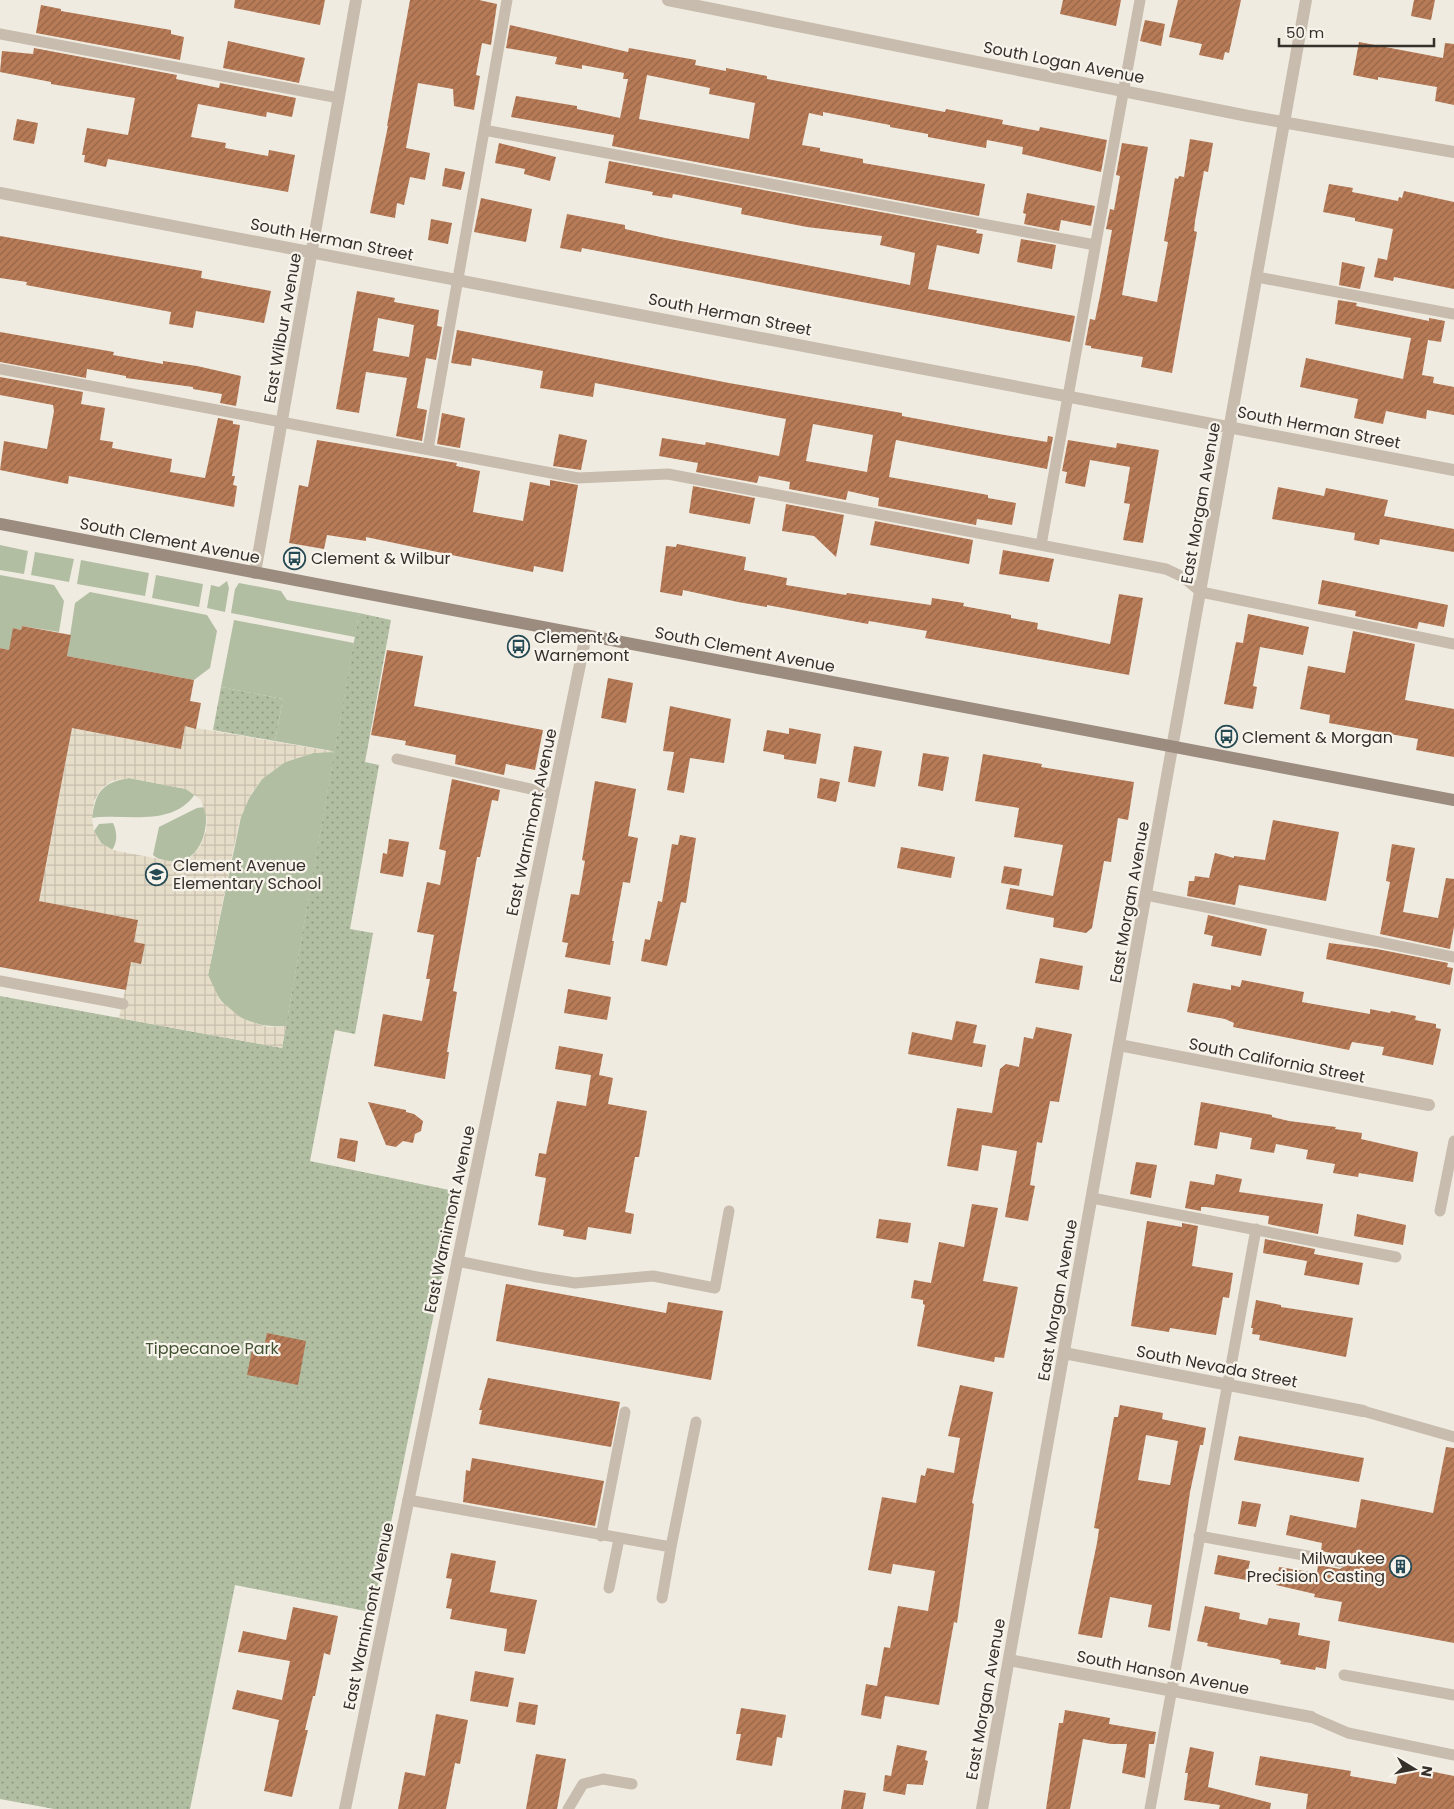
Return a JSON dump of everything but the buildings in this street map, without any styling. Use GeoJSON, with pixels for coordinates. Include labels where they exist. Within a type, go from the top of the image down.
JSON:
{"type":"FeatureCollection","features":[{"type":"Feature","properties":{"kind":"street","name":"East Wilbur Avenue"},"geometry":{"type":"LineString","coordinates":[[255,573],[356,0]]}},
{"type":"Feature","properties":{"kind":"street","name":"South Logan Avenue"},"geometry":{"type":"LineString","coordinates":[[668,0],[1124,91],[1454,152]]}},
{"type":"Feature","properties":{"kind":"street","name":"East Morgan Avenue"},"geometry":{"type":"LineString","coordinates":[[982,1809],[1306,0]]}},
{"type":"Feature","properties":{"kind":"street","name":"South Herman Street"},"geometry":{"type":"LineString","coordinates":[[0,193],[1454,470]]}},
{"type":"Feature","properties":{"kind":"street","name":"South Clement Avenue"},"geometry":{"type":"LineString","coordinates":[[0,524],[1454,800]]}},
{"type":"Feature","properties":{"kind":"street","name":"East Warnimont Avenue"},"geometry":{"type":"LineString","coordinates":[[344,1809],[586,635]]}},
{"type":"Feature","properties":{"kind":"street","name":"South California Street"},"geometry":{"type":"LineString","coordinates":[[1119,1045],[1429,1105]]}},
{"type":"Feature","properties":{"kind":"street","name":"South Nevada Street"},"geometry":{"type":"LineString","coordinates":[[1064,1353],[1363,1411]]}},
{"type":"Feature","properties":{"kind":"street","name":"South Hanson Avenue"},"geometry":{"type":"LineString","coordinates":[[1009,1660],[1311,1716]]}},
{"type":"Feature","properties":{"kind":"lane"},"geometry":{"type":"LineString","coordinates":[[428,449],[507,0]]}},
{"type":"Feature","properties":{"kind":"lane"},"geometry":{"type":"LineString","coordinates":[[1040,544],[1140,0]]}},
{"type":"Feature","properties":{"kind":"lane"},"geometry":{"type":"LineString","coordinates":[[0,34],[339,98]]}},
{"type":"Feature","properties":{"kind":"lane"},"geometry":{"type":"LineString","coordinates":[[484,130],[1096,245]]}},
{"type":"Feature","properties":{"kind":"lane"},"geometry":{"type":"LineString","coordinates":[[1257,277],[1454,314]]}},
{"type":"Feature","properties":{"kind":"lane"},"geometry":{"type":"LineString","coordinates":[[0,369],[578,478],[668,474],[1040,544],[1166,569],[1183,577],[1201,592],[1454,644]]}},
{"type":"Feature","properties":{"kind":"lane"},"geometry":{"type":"LineString","coordinates":[[398,759],[553,794]]}},
{"type":"Feature","properties":{"kind":"lane"},"geometry":{"type":"LineString","coordinates":[[1146,895],[1454,957]]}},
{"type":"Feature","properties":{"kind":"lane"},"geometry":{"type":"LineString","coordinates":[[0,981],[123,1004]]}},
{"type":"Feature","properties":{"kind":"lane"},"geometry":{"type":"LineString","coordinates":[[1440,1211],[1454,1141]]}},
{"type":"Feature","properties":{"kind":"lane"},"geometry":{"type":"LineString","coordinates":[[1092,1198],[1396,1256]]}},
{"type":"Feature","properties":{"kind":"lane"},"geometry":{"type":"LineString","coordinates":[[457,1261],[575,1283],[653,1276],[715,1288],[729,1211]]}},
{"type":"Feature","properties":{"kind":"lane"},"geometry":{"type":"LineString","coordinates":[[1150,1809],[1256,1229]]}},
{"type":"Feature","properties":{"kind":"lane"},"geometry":{"type":"LineString","coordinates":[[1363,1411],[1454,1437]]}},
{"type":"Feature","properties":{"kind":"lane"},"geometry":{"type":"LineString","coordinates":[[601,1536],[625,1412]]}},
{"type":"Feature","properties":{"kind":"lane"},"geometry":{"type":"LineString","coordinates":[[662,1598],[696,1422]]}},
{"type":"Feature","properties":{"kind":"lane"},"geometry":{"type":"LineString","coordinates":[[408,1500],[430,1502],[462,1511],[671,1547]]}},
{"type":"Feature","properties":{"kind":"lane"},"geometry":{"type":"LineString","coordinates":[[1199,1536],[1341,1562]]}},
{"type":"Feature","properties":{"kind":"lane"},"geometry":{"type":"LineString","coordinates":[[609,1588],[619,1539]]}},
{"type":"Feature","properties":{"kind":"lane"},"geometry":{"type":"LineString","coordinates":[[1344,1675],[1454,1695]]}},
{"type":"Feature","properties":{"kind":"lane"},"geometry":{"type":"LineString","coordinates":[[1311,1716],[1348,1733],[1454,1755]]}},
{"type":"Feature","properties":{"kind":"lane"},"geometry":{"type":"LineString","coordinates":[[568,1809],[582,1784],[603,1779],[632,1784]]}},
{"type":"Feature","properties":{"kind":"green space"},"geometry":{"type":"Polygon","coordinates":[[[0,545],[28,551],[24,574],[0,570],[0,545]]]}},
{"type":"Feature","properties":{"kind":"green space"},"geometry":{"type":"Polygon","coordinates":[[[35,552],[74,559],[69,582],[31,575],[35,552]]]}},
{"type":"Feature","properties":{"kind":"green space"},"geometry":{"type":"Polygon","coordinates":[[[81,560],[149,573],[145,596],[77,584],[81,560]]]}},
{"type":"Feature","properties":{"kind":"green space"},"geometry":{"type":"Polygon","coordinates":[[[0,575],[54,585],[64,601],[59,632],[22,626],[21,630],[13,628],[13,651],[0,648],[0,575]]]}},
{"type":"Feature","properties":{"kind":"green space"},"geometry":{"type":"Polygon","coordinates":[[[156,575],[203,584],[199,607],[152,598],[156,575]]]}},
{"type":"Feature","properties":{"kind":"green space"},"geometry":{"type":"Polygon","coordinates":[[[227,581],[229,588],[225,612],[207,608],[211,585],[219,587],[227,581]]]}},
{"type":"Feature","properties":{"kind":"green space"},"geometry":{"type":"Polygon","coordinates":[[[239,583],[281,591],[287,600],[359,613],[355,637],[231,613],[235,589],[239,583]]]}},
{"type":"Feature","properties":{"kind":"green space"},"geometry":{"type":"Polygon","coordinates":[[[90,592],[207,615],[217,631],[210,668],[194,680],[67,656],[75,603],[90,592]]]}},
{"type":"Feature","properties":{"kind":"green space","name":"Tippecanoe Park"},"geometry":{"type":"Polygon","coordinates":[[[359,613],[391,620],[365,762],[379,765],[350,929],[373,933],[355,1034],[335,1030],[310,1161],[459,1192],[373,1610],[365,1611],[235,1585],[190,1809],[54,1809],[0,1799],[0,996],[282,1048],[359,613]]]}},
{"type":"Feature","properties":{"kind":"green space"},"geometry":{"type":"Polygon","coordinates":[[[234,620],[354,643],[286,1026],[259,1024],[237,1016],[220,999],[208,975],[243,807],[262,779],[285,762],[313,753],[332,751],[275,741],[283,699],[221,687],[234,620]]]}},
{"type":"Feature","properties":{"kind":"green space"},"geometry":{"type":"Polygon","coordinates":[[[221,687],[283,699],[275,741],[213,730],[221,687]]]}},
{"type":"Feature","properties":{"kind":"green space"},"geometry":{"type":"Polygon","coordinates":[[[129,778],[186,789],[195,794],[185,805],[161,815],[92,818],[98,795],[102,790],[112,783],[129,778]]]}},
{"type":"Feature","properties":{"kind":"green space"},"geometry":{"type":"Polygon","coordinates":[[[205,807],[206,827],[200,846],[194,853],[187,859],[178,861],[167,861],[153,855],[159,827],[197,808],[205,807]]]}},
{"type":"Feature","properties":{"kind":"green space"},"geometry":{"type":"Polygon","coordinates":[[[113,823],[116,836],[112,850],[101,843],[94,831],[99,824],[113,823]]]}},
{"type":"Feature","properties":{"kind":"shaded area"},"geometry":{"type":"Polygon","coordinates":[[[68,723],[77,729],[180,749],[185,726],[335,752],[313,753],[285,762],[262,779],[251,794],[239,822],[208,975],[220,1000],[241,1018],[267,1027],[286,1026],[282,1048],[119,1018],[131,962],[145,944],[134,942],[138,920],[0,894],[0,874],[45,872],[69,744],[68,723]],[[129,778],[112,781],[102,788],[94,801],[92,818],[94,831],[101,843],[113,850],[174,862],[191,857],[200,847],[206,831],[207,818],[201,800],[186,789],[129,778]]]}},
{"type":"Feature","properties":{"kind":"place","name":"Clement & Wilbur"},"geometry":{"type":"Point","coordinates":[295,558]}},
{"type":"Feature","properties":{"kind":"place","name":"Clement & Warnemont"},"geometry":{"type":"Point","coordinates":[518,646]}},
{"type":"Feature","properties":{"kind":"place","name":"Clement & Morgan"},"geometry":{"type":"Point","coordinates":[1226,737]}},
{"type":"Feature","properties":{"kind":"place","name":"Clement Avenue Elementary School"},"geometry":{"type":"Point","coordinates":[157,874]}},
{"type":"Feature","properties":{"kind":"place","name":"Milwaukee Precision Casting"},"geometry":{"type":"Point","coordinates":[1401,1567]}}]}
